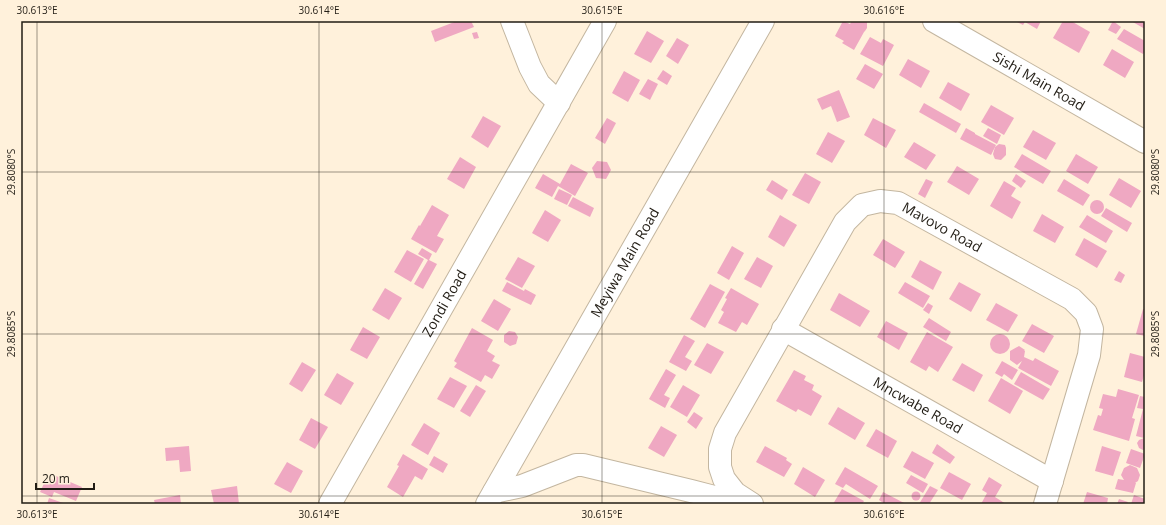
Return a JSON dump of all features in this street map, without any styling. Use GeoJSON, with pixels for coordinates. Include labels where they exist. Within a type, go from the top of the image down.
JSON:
{"type":"FeatureCollection","features":[{"type":"Feature","properties":{"kind":"street"},"geometry":{"type":"LineString","coordinates":[[512,21],[530,67],[539,84],[559,103]]}},
{"type":"Feature","properties":{"kind":"street","name":"Zondi Road"},"geometry":{"type":"LineString","coordinates":[[330,504],[605,21]]}},
{"type":"Feature","properties":{"kind":"street","name":"Meyiwa Main Road"},"geometry":{"type":"LineString","coordinates":[[491,498],[763,21]]}},
{"type":"Feature","properties":{"kind":"street","name":"Sishi Main Road"},"geometry":{"type":"LineString","coordinates":[[934,21],[955,26],[1145,142]]}},
{"type":"Feature","properties":{"kind":"street","name":"Mavovo Road"},"geometry":{"type":"LineString","coordinates":[[751,504],[734,493],[724,479],[720,467],[720,449],[725,433],[845,222],[862,205],[880,200],[898,203],[1072,299],[1086,313],[1092,329],[1089,355],[1045,504]]}},
{"type":"Feature","properties":{"kind":"street","name":"Mncwabe Road"},"geometry":{"type":"LineString","coordinates":[[783,329],[1052,481]]}},
{"type":"Feature","properties":{"kind":"street"},"geometry":{"type":"LineString","coordinates":[[491,498],[576,465],[583,465],[726,500],[751,504]]}},
{"type":"Feature","properties":{"kind":"building"},"geometry":{"type":"Polygon","coordinates":[[[457,21],[471,21],[474,27],[435,42],[431,31],[457,21]]]}},
{"type":"Feature","properties":{"kind":"building"},"geometry":{"type":"Polygon","coordinates":[[[843,21],[850,24],[852,21],[867,21],[867,28],[854,50],[842,43],[844,41],[835,36],[843,21]]]}},
{"type":"Feature","properties":{"kind":"building"},"geometry":{"type":"Polygon","coordinates":[[[1015,21],[1041,21],[1037,29],[1025,22],[1023,25],[1015,21]]]}},
{"type":"Feature","properties":{"kind":"building"},"geometry":{"type":"Polygon","coordinates":[[[1063,21],[1071,21],[1090,32],[1079,53],[1053,38],[1063,21]]]}},
{"type":"Feature","properties":{"kind":"building"},"geometry":{"type":"Polygon","coordinates":[[[1113,21],[1121,27],[1116,34],[1108,30],[1113,21]]]}},
{"type":"Feature","properties":{"kind":"building"},"geometry":{"type":"Polygon","coordinates":[[[1131,21],[1145,21],[1145,29],[1131,21]]]}},
{"type":"Feature","properties":{"kind":"building"},"geometry":{"type":"Polygon","coordinates":[[[1124,29],[1145,41],[1145,51],[1143,54],[1117,39],[1124,29]]]}},
{"type":"Feature","properties":{"kind":"building"},"geometry":{"type":"Polygon","coordinates":[[[647,31],[664,41],[651,63],[634,54],[647,31]]]}},
{"type":"Feature","properties":{"kind":"building"},"geometry":{"type":"Polygon","coordinates":[[[477,32],[479,38],[474,39],[472,33],[477,32]]]}},
{"type":"Feature","properties":{"kind":"building"},"geometry":{"type":"Polygon","coordinates":[[[870,37],[881,43],[883,39],[894,45],[883,66],[860,54],[870,37]]]}},
{"type":"Feature","properties":{"kind":"building"},"geometry":{"type":"Polygon","coordinates":[[[677,38],[689,45],[678,64],[666,56],[677,38]]]}},
{"type":"Feature","properties":{"kind":"building"},"geometry":{"type":"Polygon","coordinates":[[[1112,49],[1134,62],[1125,78],[1103,65],[1112,49]]]}},
{"type":"Feature","properties":{"kind":"building"},"geometry":{"type":"Polygon","coordinates":[[[908,59],[930,71],[921,88],[899,75],[908,59]]]}},
{"type":"Feature","properties":{"kind":"building"},"geometry":{"type":"Polygon","coordinates":[[[865,64],[883,74],[874,89],[856,79],[865,64]]]}},
{"type":"Feature","properties":{"kind":"building"},"geometry":{"type":"Polygon","coordinates":[[[663,70],[672,76],[667,85],[657,79],[663,70]]]}},
{"type":"Feature","properties":{"kind":"building"},"geometry":{"type":"Polygon","coordinates":[[[624,71],[640,80],[628,102],[612,93],[624,71]]]}},
{"type":"Feature","properties":{"kind":"building"},"geometry":{"type":"Polygon","coordinates":[[[648,79],[658,84],[650,100],[639,94],[648,79]]]}},
{"type":"Feature","properties":{"kind":"building"},"geometry":{"type":"Polygon","coordinates":[[[948,82],[970,94],[961,111],[939,98],[948,82]]]}},
{"type":"Feature","properties":{"kind":"building"},"geometry":{"type":"Polygon","coordinates":[[[839,90],[850,117],[837,122],[831,106],[822,110],[817,99],[839,90]]]}},
{"type":"Feature","properties":{"kind":"building"},"geometry":{"type":"Polygon","coordinates":[[[924,103],[961,124],[956,133],[919,112],[924,103]]]}},
{"type":"Feature","properties":{"kind":"building"},"geometry":{"type":"Polygon","coordinates":[[[991,105],[1014,118],[1004,135],[981,122],[991,105]]]}},
{"type":"Feature","properties":{"kind":"building"},"geometry":{"type":"Polygon","coordinates":[[[483,116],[501,126],[488,148],[471,137],[483,116]]]}},
{"type":"Feature","properties":{"kind":"building"},"geometry":{"type":"Polygon","coordinates":[[[607,118],[616,123],[605,144],[595,138],[607,118]]]}},
{"type":"Feature","properties":{"kind":"building"},"geometry":{"type":"Polygon","coordinates":[[[873,118],[896,130],[886,148],[864,135],[873,118]]]}},
{"type":"Feature","properties":{"kind":"building"},"geometry":{"type":"Polygon","coordinates":[[[966,128],[996,145],[991,155],[960,139],[966,128]]]}},
{"type":"Feature","properties":{"kind":"building"},"geometry":{"type":"Polygon","coordinates":[[[988,128],[1001,135],[997,144],[983,136],[988,128]]]}},
{"type":"Feature","properties":{"kind":"building"},"geometry":{"type":"Polygon","coordinates":[[[1033,130],[1056,143],[1046,160],[1023,147],[1033,130]]]}},
{"type":"Feature","properties":{"kind":"building"},"geometry":{"type":"Polygon","coordinates":[[[828,132],[845,141],[832,163],[816,154],[828,132]]]}},
{"type":"Feature","properties":{"kind":"building"},"geometry":{"type":"Polygon","coordinates":[[[914,142],[936,155],[926,170],[904,157],[914,142]]]}},
{"type":"Feature","properties":{"kind":"building"},"geometry":{"type":"Polygon","coordinates":[[[999,144],[1005,145],[1006,148],[1006,155],[1001,160],[995,159],[993,154],[995,147],[999,144]]]}},
{"type":"Feature","properties":{"kind":"building"},"geometry":{"type":"Polygon","coordinates":[[[1022,154],[1051,171],[1043,184],[1014,167],[1022,154]]]}},
{"type":"Feature","properties":{"kind":"building"},"geometry":{"type":"Polygon","coordinates":[[[1076,154],[1098,167],[1088,184],[1066,171],[1076,154]]]}},
{"type":"Feature","properties":{"kind":"building"},"geometry":{"type":"Polygon","coordinates":[[[460,157],[476,167],[464,189],[447,179],[460,157]]]}},
{"type":"Feature","properties":{"kind":"building"},"geometry":{"type":"Polygon","coordinates":[[[597,161],[607,162],[611,170],[606,179],[596,178],[592,168],[597,161]]]}},
{"type":"Feature","properties":{"kind":"building"},"geometry":{"type":"Polygon","coordinates":[[[571,164],[588,173],[575,196],[558,186],[552,197],[535,188],[543,174],[560,184],[571,164]]]}},
{"type":"Feature","properties":{"kind":"building"},"geometry":{"type":"Polygon","coordinates":[[[957,166],[979,179],[969,195],[947,182],[957,166]]]}},
{"type":"Feature","properties":{"kind":"building"},"geometry":{"type":"Polygon","coordinates":[[[805,173],[821,182],[809,204],[792,195],[805,173]]]}},
{"type":"Feature","properties":{"kind":"building"},"geometry":{"type":"Polygon","coordinates":[[[1016,174],[1026,181],[1021,188],[1012,181],[1016,174]]]}},
{"type":"Feature","properties":{"kind":"building"},"geometry":{"type":"Polygon","coordinates":[[[1119,178],[1141,191],[1131,208],[1109,195],[1119,178]]]}},
{"type":"Feature","properties":{"kind":"building"},"geometry":{"type":"Polygon","coordinates":[[[926,179],[933,182],[925,198],[918,194],[926,179]]]}},
{"type":"Feature","properties":{"kind":"building"},"geometry":{"type":"Polygon","coordinates":[[[1064,179],[1090,195],[1083,206],[1057,191],[1064,179]]]}},
{"type":"Feature","properties":{"kind":"building"},"geometry":{"type":"Polygon","coordinates":[[[772,180],[788,190],[782,200],[766,190],[772,180]]]}},
{"type":"Feature","properties":{"kind":"building"},"geometry":{"type":"Polygon","coordinates":[[[1004,181],[1016,188],[1011,196],[1021,202],[1012,219],[990,206],[1004,181]]]}},
{"type":"Feature","properties":{"kind":"building"},"geometry":{"type":"Polygon","coordinates":[[[559,189],[572,195],[567,205],[554,199],[559,189]]]}},
{"type":"Feature","properties":{"kind":"building"},"geometry":{"type":"Polygon","coordinates":[[[573,197],[594,208],[590,217],[568,206],[573,197]]]}},
{"type":"Feature","properties":{"kind":"building"},"geometry":{"type":"Polygon","coordinates":[[[1094,200],[1100,200],[1104,204],[1104,210],[1100,214],[1094,214],[1090,210],[1090,204],[1094,200]]]}},
{"type":"Feature","properties":{"kind":"building"},"geometry":{"type":"Polygon","coordinates":[[[432,205],[449,215],[437,236],[444,239],[436,253],[411,239],[432,205]]]}},
{"type":"Feature","properties":{"kind":"building"},"geometry":{"type":"Polygon","coordinates":[[[1106,208],[1132,223],[1127,232],[1101,216],[1106,208]]]}},
{"type":"Feature","properties":{"kind":"building"},"geometry":{"type":"Polygon","coordinates":[[[545,210],[561,220],[548,242],[532,233],[545,210]]]}},
{"type":"Feature","properties":{"kind":"building"},"geometry":{"type":"Polygon","coordinates":[[[1042,214],[1064,227],[1055,243],[1033,231],[1042,214]]]}},
{"type":"Feature","properties":{"kind":"building"},"geometry":{"type":"Polygon","coordinates":[[[780,215],[797,225],[784,247],[768,237],[780,215]]]}},
{"type":"Feature","properties":{"kind":"building"},"geometry":{"type":"Polygon","coordinates":[[[1087,215],[1113,231],[1106,243],[1079,227],[1087,215]]]}},
{"type":"Feature","properties":{"kind":"building"},"geometry":{"type":"Polygon","coordinates":[[[1084,238],[1107,251],[1097,268],[1075,255],[1084,238]]]}},
{"type":"Feature","properties":{"kind":"building"},"geometry":{"type":"Polygon","coordinates":[[[883,239],[905,252],[895,268],[873,255],[883,239]]]}},
{"type":"Feature","properties":{"kind":"building"},"geometry":{"type":"Polygon","coordinates":[[[732,246],[744,253],[729,280],[717,273],[732,246]]]}},
{"type":"Feature","properties":{"kind":"building"},"geometry":{"type":"Polygon","coordinates":[[[422,248],[432,254],[429,260],[437,264],[423,289],[414,284],[428,260],[418,254],[422,248]]]}},
{"type":"Feature","properties":{"kind":"building"},"geometry":{"type":"Polygon","coordinates":[[[407,250],[424,259],[411,282],[394,272],[407,250]]]}},
{"type":"Feature","properties":{"kind":"building"},"geometry":{"type":"Polygon","coordinates":[[[518,257],[535,266],[522,288],[505,279],[518,257]]]}},
{"type":"Feature","properties":{"kind":"building"},"geometry":{"type":"Polygon","coordinates":[[[757,257],[773,266],[761,288],[744,279],[757,257]]]}},
{"type":"Feature","properties":{"kind":"building"},"geometry":{"type":"Polygon","coordinates":[[[920,260],[942,272],[933,290],[911,277],[920,260]]]}},
{"type":"Feature","properties":{"kind":"building"},"geometry":{"type":"Polygon","coordinates":[[[1119,271],[1125,275],[1121,283],[1114,280],[1119,271]]]}},
{"type":"Feature","properties":{"kind":"building"},"geometry":{"type":"Polygon","coordinates":[[[507,282],[524,291],[525,289],[536,295],[531,305],[502,291],[507,282]]]}},
{"type":"Feature","properties":{"kind":"building"},"geometry":{"type":"Polygon","coordinates":[[[905,282],[930,296],[923,308],[898,293],[905,282]]]}},
{"type":"Feature","properties":{"kind":"building"},"geometry":{"type":"Polygon","coordinates":[[[959,282],[981,294],[971,312],[949,299],[959,282]]]}},
{"type":"Feature","properties":{"kind":"building"},"geometry":{"type":"Polygon","coordinates":[[[710,284],[725,292],[705,328],[690,319],[710,284]]]}},
{"type":"Feature","properties":{"kind":"building"},"geometry":{"type":"Polygon","coordinates":[[[385,288],[402,298],[389,320],[372,310],[385,288]]]}},
{"type":"Feature","properties":{"kind":"building"},"geometry":{"type":"Polygon","coordinates":[[[731,288],[759,304],[747,325],[742,322],[736,332],[718,323],[724,312],[721,310],[727,299],[725,298],[731,288]]]}},
{"type":"Feature","properties":{"kind":"building"},"geometry":{"type":"Polygon","coordinates":[[[839,293],[870,311],[860,327],[830,310],[839,293]]]}},
{"type":"Feature","properties":{"kind":"building"},"geometry":{"type":"Polygon","coordinates":[[[494,299],[511,309],[498,331],[481,321],[494,299]]]}},
{"type":"Feature","properties":{"kind":"building"},"geometry":{"type":"Polygon","coordinates":[[[928,303],[933,306],[929,314],[923,310],[928,303]]]}},
{"type":"Feature","properties":{"kind":"building"},"geometry":{"type":"Polygon","coordinates":[[[996,303],[1018,315],[1008,332],[986,320],[996,303]]]}},
{"type":"Feature","properties":{"kind":"building"},"geometry":{"type":"Polygon","coordinates":[[[1143,309],[1145,310],[1145,336],[1136,334],[1143,309]]]}},
{"type":"Feature","properties":{"kind":"building"},"geometry":{"type":"Polygon","coordinates":[[[929,318],[951,332],[946,341],[923,327],[929,318]]]}},
{"type":"Feature","properties":{"kind":"building"},"geometry":{"type":"Polygon","coordinates":[[[886,321],[908,333],[899,350],[877,337],[886,321]]]}},
{"type":"Feature","properties":{"kind":"building"},"geometry":{"type":"Polygon","coordinates":[[[1032,324],[1054,336],[1044,353],[1022,341],[1032,324]]]}},
{"type":"Feature","properties":{"kind":"building"},"geometry":{"type":"Polygon","coordinates":[[[363,327],[380,337],[367,359],[350,350],[363,327]]]}},
{"type":"Feature","properties":{"kind":"building"},"geometry":{"type":"Polygon","coordinates":[[[472,328],[493,340],[487,351],[495,356],[492,361],[500,365],[492,379],[485,375],[481,382],[454,367],[457,363],[454,361],[472,328]]]}},
{"type":"Feature","properties":{"kind":"building"},"geometry":{"type":"Polygon","coordinates":[[[509,331],[515,332],[518,337],[516,344],[510,346],[504,342],[504,335],[509,331]]]}},
{"type":"Feature","properties":{"kind":"building"},"geometry":{"type":"Polygon","coordinates":[[[927,332],[953,347],[938,372],[929,366],[926,371],[910,362],[927,332]]]}},
{"type":"Feature","properties":{"kind":"building"},"geometry":{"type":"Polygon","coordinates":[[[1000,334],[1007,337],[1010,344],[1007,351],[1000,354],[993,351],[990,344],[993,337],[1000,334]]]}},
{"type":"Feature","properties":{"kind":"building"},"geometry":{"type":"Polygon","coordinates":[[[684,335],[695,341],[685,357],[692,361],[686,371],[669,362],[684,335]]]}},
{"type":"Feature","properties":{"kind":"building"},"geometry":{"type":"Polygon","coordinates":[[[707,343],[724,352],[711,374],[694,365],[707,343]]]}},
{"type":"Feature","properties":{"kind":"building"},"geometry":{"type":"Polygon","coordinates":[[[1019,346],[1025,350],[1024,357],[1033,361],[1035,358],[1059,371],[1051,386],[1018,368],[1022,361],[1017,365],[1010,360],[1010,351],[1019,346]]]}},
{"type":"Feature","properties":{"kind":"building"},"geometry":{"type":"Polygon","coordinates":[[[1130,353],[1145,357],[1145,372],[1142,382],[1124,377],[1130,353]]]}},
{"type":"Feature","properties":{"kind":"building"},"geometry":{"type":"Polygon","coordinates":[[[1002,361],[1018,370],[1012,380],[1004,374],[1002,377],[995,373],[1002,361]]]}},
{"type":"Feature","properties":{"kind":"building"},"geometry":{"type":"Polygon","coordinates":[[[302,362],[316,370],[302,392],[289,384],[302,362]]]}},
{"type":"Feature","properties":{"kind":"building"},"geometry":{"type":"Polygon","coordinates":[[[962,363],[983,375],[974,392],[952,380],[962,363]]]}},
{"type":"Feature","properties":{"kind":"building"},"geometry":{"type":"Polygon","coordinates":[[[666,369],[676,375],[664,395],[670,398],[665,408],[649,399],[666,369]]]}},
{"type":"Feature","properties":{"kind":"building"},"geometry":{"type":"Polygon","coordinates":[[[794,370],[806,376],[804,380],[814,385],[812,390],[822,396],[811,416],[798,409],[796,412],[776,401],[794,370]]]}},
{"type":"Feature","properties":{"kind":"building"},"geometry":{"type":"Polygon","coordinates":[[[1021,372],[1050,389],[1043,400],[1014,384],[1021,372]]]}},
{"type":"Feature","properties":{"kind":"building"},"geometry":{"type":"Polygon","coordinates":[[[337,373],[354,383],[341,405],[324,395],[337,373]]]}},
{"type":"Feature","properties":{"kind":"building"},"geometry":{"type":"Polygon","coordinates":[[[450,377],[467,386],[454,408],[437,399],[450,377]]]}},
{"type":"Feature","properties":{"kind":"building"},"geometry":{"type":"Polygon","coordinates":[[[1001,378],[1023,391],[1010,414],[988,401],[1001,378]]]}},
{"type":"Feature","properties":{"kind":"building"},"geometry":{"type":"Polygon","coordinates":[[[476,385],[486,391],[470,417],[460,411],[476,385]]]}},
{"type":"Feature","properties":{"kind":"building"},"geometry":{"type":"Polygon","coordinates":[[[683,385],[700,395],[687,417],[670,407],[683,385]]]}},
{"type":"Feature","properties":{"kind":"building"},"geometry":{"type":"Polygon","coordinates":[[[1118,389],[1139,395],[1132,418],[1135,419],[1129,441],[1093,430],[1098,415],[1101,416],[1103,409],[1099,408],[1103,394],[1116,397],[1118,389]]]}},
{"type":"Feature","properties":{"kind":"building"},"geometry":{"type":"Polygon","coordinates":[[[1140,396],[1145,397],[1145,449],[1143,450],[1139,448],[1137,443],[1139,440],[1144,438],[1136,436],[1143,409],[1137,408],[1140,396]]]}},
{"type":"Feature","properties":{"kind":"building"},"geometry":{"type":"Polygon","coordinates":[[[838,407],[865,423],[855,440],[828,424],[838,407]]]}},
{"type":"Feature","properties":{"kind":"building"},"geometry":{"type":"Polygon","coordinates":[[[694,412],[703,418],[696,429],[687,422],[694,412]]]}},
{"type":"Feature","properties":{"kind":"building"},"geometry":{"type":"Polygon","coordinates":[[[311,418],[328,427],[315,449],[299,440],[311,418]]]}},
{"type":"Feature","properties":{"kind":"building"},"geometry":{"type":"Polygon","coordinates":[[[424,423],[440,433],[428,455],[411,445],[424,423]]]}},
{"type":"Feature","properties":{"kind":"building"},"geometry":{"type":"Polygon","coordinates":[[[661,426],[677,435],[664,457],[648,448],[661,426]]]}},
{"type":"Feature","properties":{"kind":"building"},"geometry":{"type":"Polygon","coordinates":[[[876,429],[897,441],[888,458],[866,446],[876,429]]]}},
{"type":"Feature","properties":{"kind":"building"},"geometry":{"type":"Polygon","coordinates":[[[937,444],[955,457],[950,464],[932,453],[937,444]]]}},
{"type":"Feature","properties":{"kind":"building"},"geometry":{"type":"Polygon","coordinates":[[[189,446],[191,471],[180,472],[179,460],[166,461],[165,448],[189,446]]]}},
{"type":"Feature","properties":{"kind":"building"},"geometry":{"type":"Polygon","coordinates":[[[765,446],[787,458],[786,460],[792,464],[784,477],[756,462],[765,446]]]}},
{"type":"Feature","properties":{"kind":"building"},"geometry":{"type":"Polygon","coordinates":[[[1102,446],[1121,452],[1113,476],[1095,471],[1102,446]]]}},
{"type":"Feature","properties":{"kind":"building"},"geometry":{"type":"Polygon","coordinates":[[[1131,449],[1145,454],[1140,468],[1126,463],[1131,449]]]}},
{"type":"Feature","properties":{"kind":"building"},"geometry":{"type":"Polygon","coordinates":[[[912,451],[934,463],[925,479],[903,467],[912,451]]]}},
{"type":"Feature","properties":{"kind":"building"},"geometry":{"type":"Polygon","coordinates":[[[403,454],[428,469],[422,480],[415,476],[403,497],[387,487],[399,466],[397,465],[403,454]]]}},
{"type":"Feature","properties":{"kind":"building"},"geometry":{"type":"Polygon","coordinates":[[[434,456],[448,464],[443,473],[429,465],[434,456]]]}},
{"type":"Feature","properties":{"kind":"building"},"geometry":{"type":"Polygon","coordinates":[[[287,462],[303,471],[291,493],[274,484],[287,462]]]}},
{"type":"Feature","properties":{"kind":"building"},"geometry":{"type":"Polygon","coordinates":[[[1130,465],[1137,468],[1140,475],[1138,481],[1135,483],[1133,493],[1115,489],[1118,479],[1124,480],[1121,475],[1124,468],[1130,465]]]}},
{"type":"Feature","properties":{"kind":"building"},"geometry":{"type":"Polygon","coordinates":[[[803,467],[825,480],[815,497],[794,484],[803,467]]]}},
{"type":"Feature","properties":{"kind":"building"},"geometry":{"type":"Polygon","coordinates":[[[845,467],[878,486],[870,499],[846,484],[843,488],[835,484],[845,467]]]}},
{"type":"Feature","properties":{"kind":"building"},"geometry":{"type":"Polygon","coordinates":[[[949,472],[971,484],[962,500],[940,488],[949,472]]]}},
{"type":"Feature","properties":{"kind":"building"},"geometry":{"type":"Polygon","coordinates":[[[911,475],[928,484],[923,493],[906,483],[911,475]]]}},
{"type":"Feature","properties":{"kind":"building"},"geometry":{"type":"Polygon","coordinates":[[[56,476],[82,487],[76,501],[54,492],[52,497],[40,492],[47,477],[54,480],[56,476]]]}},
{"type":"Feature","properties":{"kind":"building"},"geometry":{"type":"Polygon","coordinates":[[[989,477],[1002,485],[995,497],[1006,504],[981,504],[987,493],[982,490],[989,477]]]}},
{"type":"Feature","properties":{"kind":"building"},"geometry":{"type":"Polygon","coordinates":[[[237,486],[239,504],[214,504],[211,490],[237,486]]]}},
{"type":"Feature","properties":{"kind":"building"},"geometry":{"type":"Polygon","coordinates":[[[930,486],[938,490],[929,504],[919,504],[930,486]]]}},
{"type":"Feature","properties":{"kind":"building"},"geometry":{"type":"Polygon","coordinates":[[[842,489],[864,501],[862,504],[833,504],[842,489]]]}},
{"type":"Feature","properties":{"kind":"building"},"geometry":{"type":"Polygon","coordinates":[[[916,491],[921,496],[916,501],[911,496],[916,491]]]}},
{"type":"Feature","properties":{"kind":"building"},"geometry":{"type":"Polygon","coordinates":[[[883,492],[906,504],[885,504],[879,500],[883,492]]]}},
{"type":"Feature","properties":{"kind":"building"},"geometry":{"type":"Polygon","coordinates":[[[1087,492],[1108,498],[1107,504],[1083,504],[1087,492]]]}},
{"type":"Feature","properties":{"kind":"building"},"geometry":{"type":"Polygon","coordinates":[[[180,495],[181,504],[155,504],[154,500],[180,495]]]}},
{"type":"Feature","properties":{"kind":"building"},"geometry":{"type":"Polygon","coordinates":[[[1134,495],[1145,499],[1145,504],[1131,504],[1134,495]]]}},
{"type":"Feature","properties":{"kind":"building"},"geometry":{"type":"Polygon","coordinates":[[[49,498],[66,504],[47,504],[49,498]]]}},
{"type":"Feature","properties":{"kind":"building"},"geometry":{"type":"Polygon","coordinates":[[[1119,499],[1128,502],[1127,504],[1117,504],[1119,499]]]}}]}
